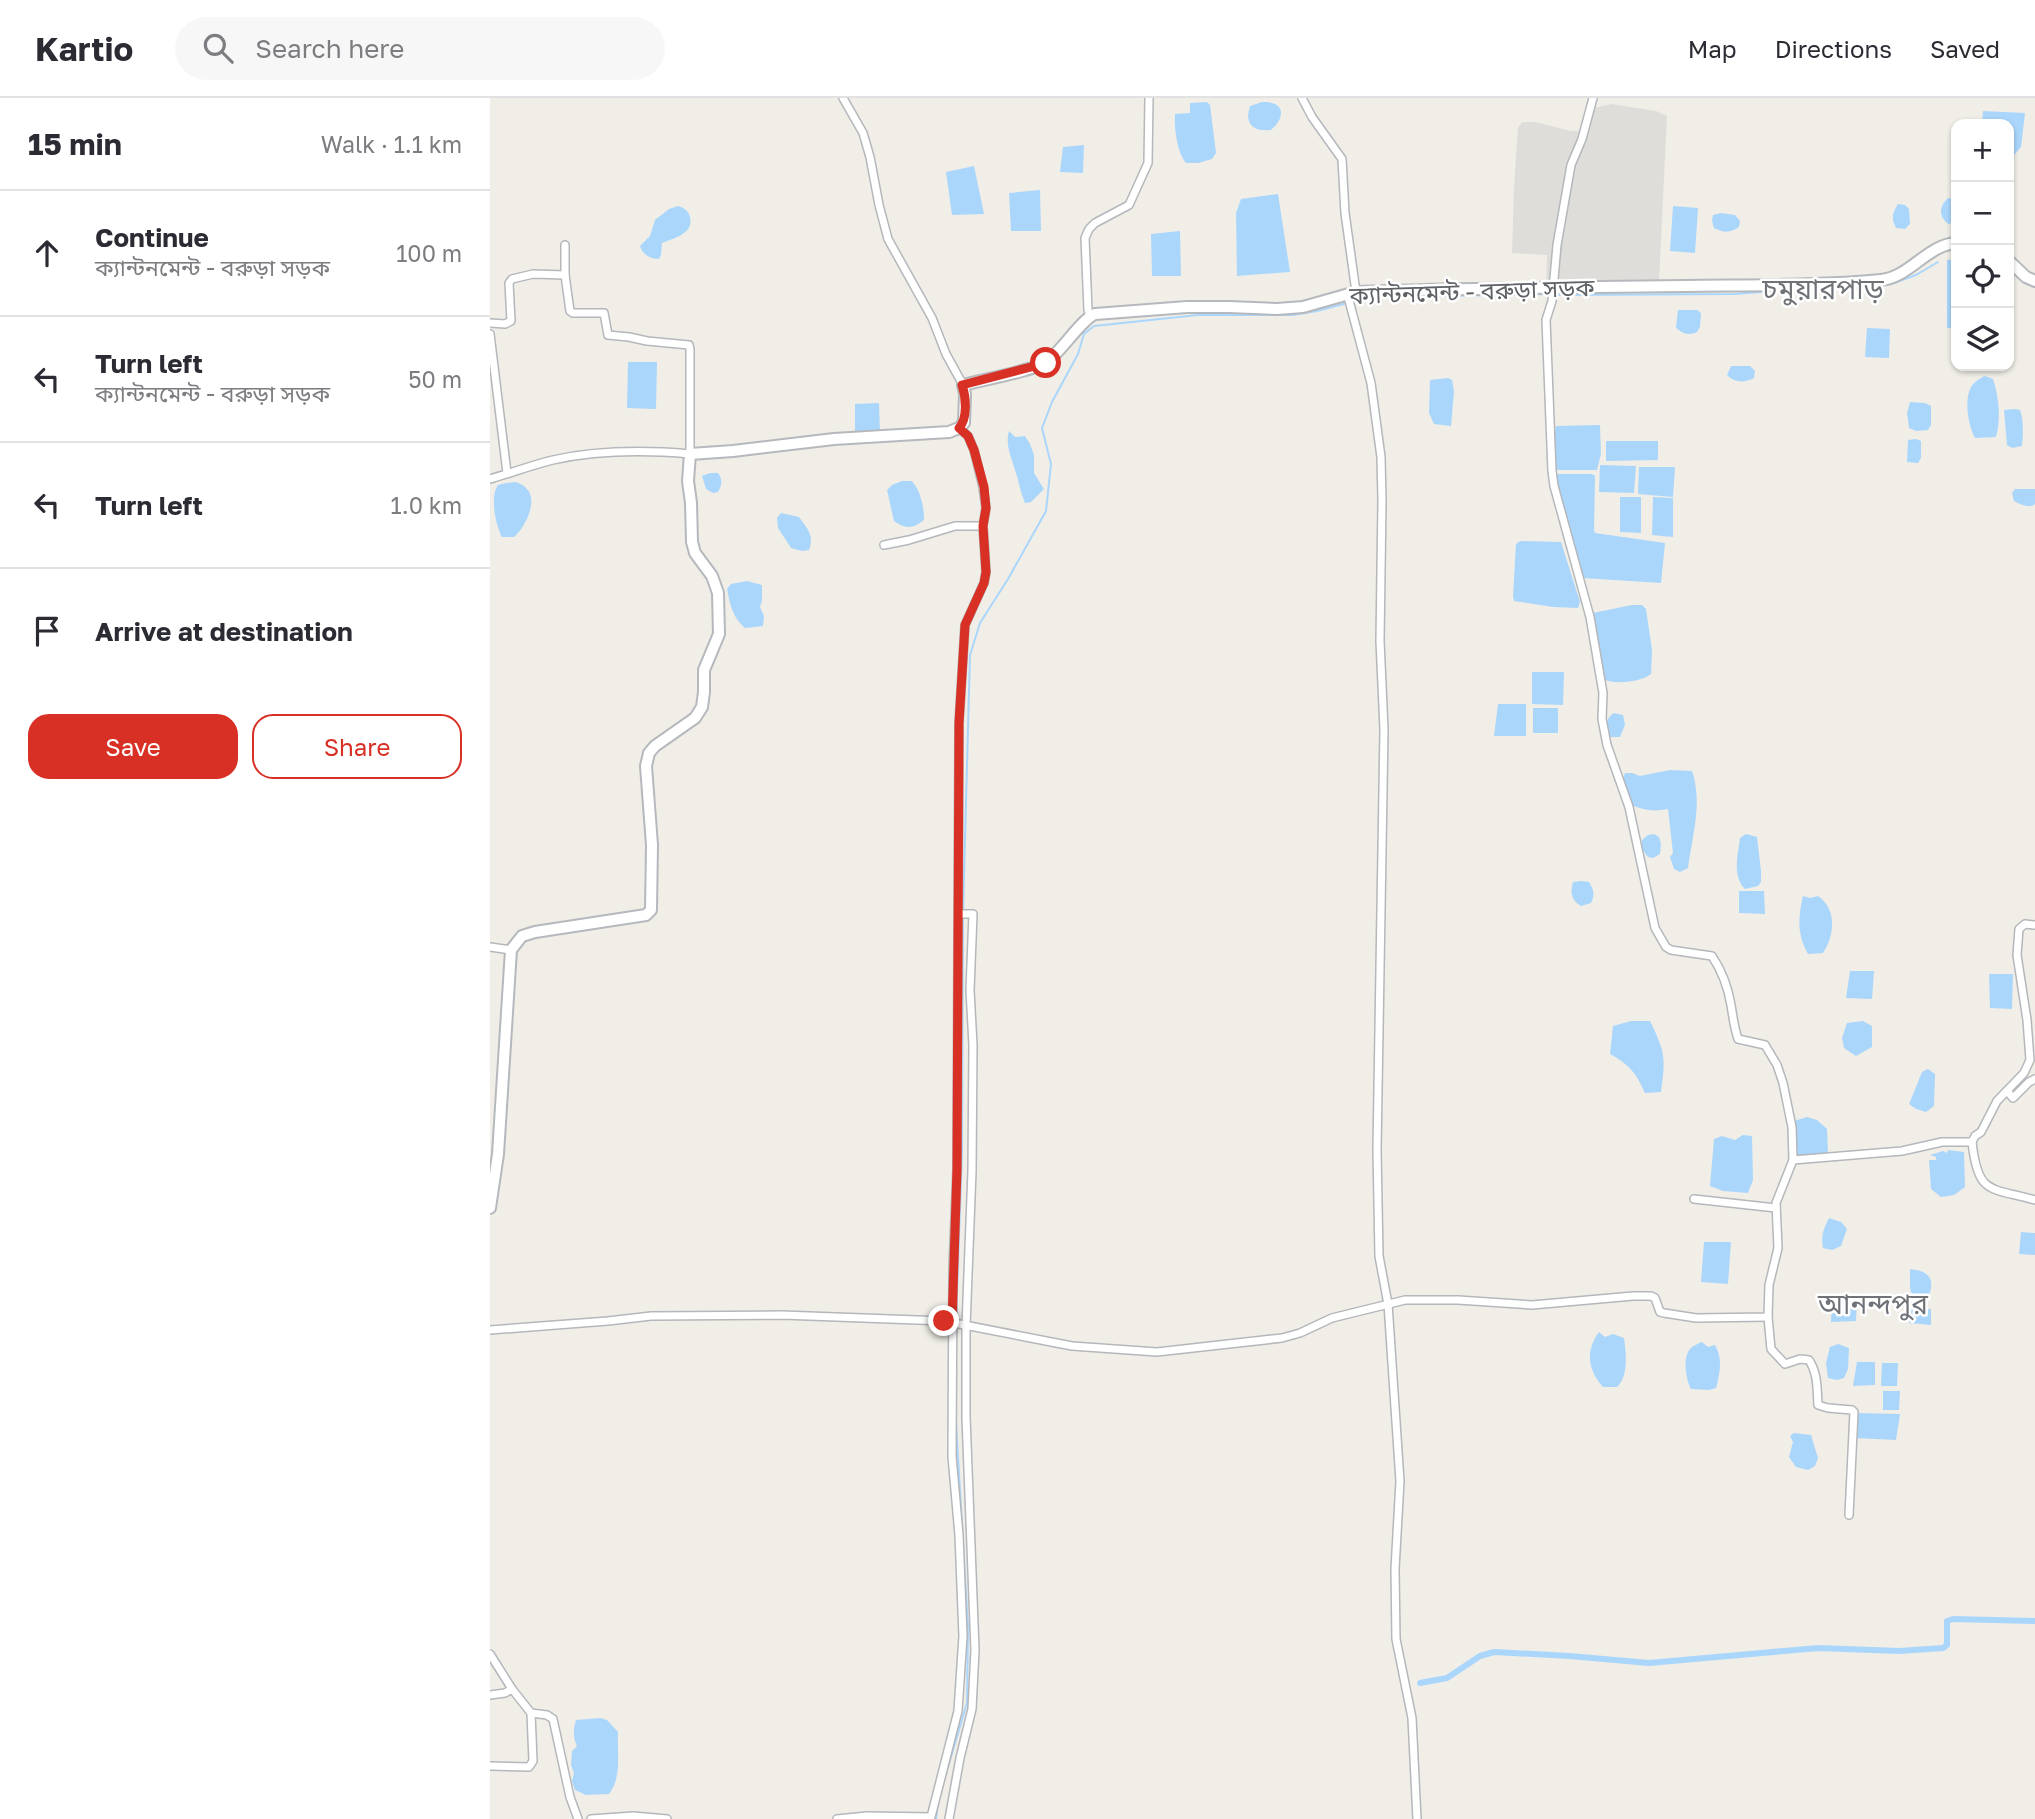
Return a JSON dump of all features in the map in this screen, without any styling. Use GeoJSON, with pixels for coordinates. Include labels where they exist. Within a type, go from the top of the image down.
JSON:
{"type":"FeatureCollection","features":[{"type":"Feature","properties":{"kind":"main road","name":"ক্যান্টনমেন্ট - বরুড়া সড়ক"},"geometry":{"type":"LineString","coordinates":[[1090,316],[1187,307],[1303,307],[1352,292],[1778,285],[1886,279],[1900,274],[1951,243]]}},
{"type":"Feature","properties":{"kind":"main road"},"geometry":{"type":"LineString","coordinates":[[2014,266],[2035,281]]}},
{"type":"Feature","properties":{"kind":"main road"},"geometry":{"type":"LineString","coordinates":[[490,1208],[498,1154],[510,950],[522,936],[535,932],[646,915],[651,910],[652,845],[646,766],[654,746],[695,718],[702,707],[704,670],[719,634],[718,593],[712,576],[695,553],[692,542],[688,481],[690,454],[834,439],[949,432],[964,423],[962,385],[1046,363],[1068,343],[1090,316]]}},
{"type":"Feature","properties":{"kind":"street"},"geometry":{"type":"LineString","coordinates":[[843,98],[867,145],[888,239],[932,318],[962,385]]}},
{"type":"Feature","properties":{"kind":"street"},"geometry":{"type":"LineString","coordinates":[[1090,316],[1087,310],[1085,238],[1095,223],[1129,205],[1148,163],[1149,98]]}},
{"type":"Feature","properties":{"kind":"street"},"geometry":{"type":"LineString","coordinates":[[1302,98],[1342,159],[1351,307],[1371,383],[1381,457],[1380,641],[1384,784],[1377,1150],[1379,1256],[1388,1304],[1399,1481],[1395,1569],[1396,1639],[1412,1718],[1416,1819]]}},
{"type":"Feature","properties":{"kind":"street"},"geometry":{"type":"LineString","coordinates":[[1593,98],[1582,139],[1571,165],[1557,245],[1554,288],[1546,320],[1554,486],[1590,617],[1603,693],[1602,719],[1607,746],[1629,807],[1655,928],[1666,947],[1671,950],[1714,959],[1725,980],[1733,1026],[1738,1038],[1765,1045],[1777,1065],[1783,1083],[1791,1118],[1793,1160],[1777,1198],[1778,1248],[1769,1285],[1771,1349],[1785,1364],[1802,1359],[1809,1360],[1816,1376],[1818,1405],[1854,1412],[1849,1515]]}},
{"type":"Feature","properties":{"kind":"street"},"geometry":{"type":"LineString","coordinates":[[490,479],[551,460],[580,455],[639,451],[690,454],[689,345],[608,335],[604,313],[570,311],[565,275],[565,245]]}},
{"type":"Feature","properties":{"kind":"street"},"geometry":{"type":"LineString","coordinates":[[490,323],[509,324],[511,321],[509,283],[512,279],[533,274],[565,275]]}},
{"type":"Feature","properties":{"kind":"street"},"geometry":{"type":"LineString","coordinates":[[490,334],[507,473]]}},
{"type":"Feature","properties":{"kind":"street"},"geometry":{"type":"LineString","coordinates":[[949,1819],[972,1709],[975,1650],[966,1417],[959,1324],[957,1169],[964,914],[959,723],[965,625],[984,583],[986,572],[983,526],[986,508],[979,467],[968,436],[959,428]]}},
{"type":"Feature","properties":{"kind":"street"},"geometry":{"type":"LineString","coordinates":[[884,545],[955,526],[983,526]]}},
{"type":"Feature","properties":{"kind":"street"},"geometry":{"type":"LineString","coordinates":[[837,1819],[867,1816],[931,1818],[957,1711],[963,1636],[959,1535],[952,1456],[959,1324],[972,1171],[973,1045],[970,990],[973,914],[964,914]]}},
{"type":"Feature","properties":{"kind":"street"},"geometry":{"type":"LineString","coordinates":[[2035,925],[2025,924],[2019,929],[2017,956],[2030,1060],[2024,1073],[1997,1101],[1981,1132],[1972,1142],[1978,1175],[1985,1185],[2035,1200]]}},
{"type":"Feature","properties":{"kind":"street"},"geometry":{"type":"LineString","coordinates":[[490,947],[510,950]]}},
{"type":"Feature","properties":{"kind":"street"},"geometry":{"type":"LineString","coordinates":[[2007,1091],[2013,1098],[2035,1079]]}},
{"type":"Feature","properties":{"kind":"street"},"geometry":{"type":"LineString","coordinates":[[1793,1160],[1902,1151],[1942,1142],[1972,1142]]}},
{"type":"Feature","properties":{"kind":"street"},"geometry":{"type":"LineString","coordinates":[[1694,1199],[1776,1208]]}},
{"type":"Feature","properties":{"kind":"street"},"geometry":{"type":"LineString","coordinates":[[490,1330],[650,1316],[782,1315],[944,1321],[1072,1346],[1157,1352],[1282,1338],[1332,1318],[1405,1300],[1532,1305],[1651,1296],[1655,1298],[1660,1312],[1664,1313],[1696,1318],[1768,1317]]}},
{"type":"Feature","properties":{"kind":"street"},"geometry":{"type":"LineString","coordinates":[[490,1654],[531,1713],[533,1761],[528,1767],[490,1766]]}},
{"type":"Feature","properties":{"kind":"street"},"geometry":{"type":"LineString","coordinates":[[490,1695],[512,1689]]}},
{"type":"Feature","properties":{"kind":"street"},"geometry":{"type":"LineString","coordinates":[[531,1713],[547,1715],[554,1719],[570,1797],[578,1819]]}},
{"type":"Feature","properties":{"kind":"street"},"geometry":{"type":"LineString","coordinates":[[591,1819],[633,1816],[667,1819]]}},
{"type":"Feature","properties":{"kind":"shaded area"},"geometry":{"type":"Polygon","coordinates":[[[1611,104],[1656,111],[1667,116],[1659,281],[1546,285],[1547,255],[1512,253],[1518,128],[1522,122],[1535,122],[1571,131],[1587,131],[1594,108],[1611,104]]]}},
{"type":"Feature","properties":{"kind":"water"},"geometry":{"type":"Polygon","coordinates":[[[1207,102],[1210,105],[1216,153],[1212,159],[1186,163],[1177,140],[1175,114],[1190,113],[1190,103],[1207,102]]]}},
{"type":"Feature","properties":{"kind":"water"},"geometry":{"type":"Polygon","coordinates":[[[1262,102],[1275,104],[1281,111],[1279,120],[1271,130],[1259,130],[1249,122],[1250,106],[1262,102]]]}},
{"type":"Feature","properties":{"kind":"water"},"geometry":{"type":"Polygon","coordinates":[[[1983,111],[2025,113],[2021,147],[2014,155],[2014,119],[1982,119],[1983,111]]]}},
{"type":"Feature","properties":{"kind":"water"},"geometry":{"type":"Polygon","coordinates":[[[1084,145],[1083,173],[1060,172],[1063,147],[1084,145]]]}},
{"type":"Feature","properties":{"kind":"water"},"geometry":{"type":"Polygon","coordinates":[[[974,166],[984,214],[952,215],[946,172],[974,166]]]}},
{"type":"Feature","properties":{"kind":"water"},"geometry":{"type":"Polygon","coordinates":[[[1040,190],[1041,231],[1011,231],[1009,193],[1040,190]]]}},
{"type":"Feature","properties":{"kind":"water"},"geometry":{"type":"Polygon","coordinates":[[[1278,194],[1290,272],[1237,276],[1236,213],[1241,199],[1278,194]]]}},
{"type":"Feature","properties":{"kind":"water"},"geometry":{"type":"Polygon","coordinates":[[[1948,198],[1951,198],[1951,223],[1948,224],[1943,217],[1943,205],[1948,198]]]}},
{"type":"Feature","properties":{"kind":"water"},"geometry":{"type":"Polygon","coordinates":[[[1898,204],[1909,209],[1910,224],[1905,229],[1896,228],[1893,221],[1893,213],[1898,204]]]}},
{"type":"Feature","properties":{"kind":"water"},"geometry":{"type":"Polygon","coordinates":[[[678,206],[689,215],[689,228],[662,243],[659,259],[647,256],[640,246],[650,236],[655,220],[669,209],[678,206]]]}},
{"type":"Feature","properties":{"kind":"water"},"geometry":{"type":"Polygon","coordinates":[[[1673,206],[1698,208],[1695,253],[1670,251],[1673,206]]]}},
{"type":"Feature","properties":{"kind":"water"},"geometry":{"type":"Polygon","coordinates":[[[1713,215],[1735,215],[1740,221],[1739,227],[1727,232],[1714,228],[1713,215]]]}},
{"type":"Feature","properties":{"kind":"water"},"geometry":{"type":"Polygon","coordinates":[[[1180,231],[1181,276],[1152,276],[1151,234],[1180,231]]]}},
{"type":"Feature","properties":{"kind":"water"},"geometry":{"type":"Polygon","coordinates":[[[1947,260],[1951,260],[1951,328],[1947,328],[1947,260]]]}},
{"type":"Feature","properties":{"kind":"water"},"geometry":{"type":"Polygon","coordinates":[[[1678,310],[1697,310],[1701,313],[1697,332],[1686,334],[1676,328],[1678,310]]]}},
{"type":"Feature","properties":{"kind":"water"},"geometry":{"type":"Polygon","coordinates":[[[1867,328],[1890,329],[1889,358],[1865,357],[1867,328]]]}},
{"type":"Feature","properties":{"kind":"water"},"geometry":{"type":"Polygon","coordinates":[[[628,362],[657,362],[656,409],[627,408],[628,362]]]}},
{"type":"Feature","properties":{"kind":"water"},"geometry":{"type":"Polygon","coordinates":[[[1731,366],[1750,366],[1755,371],[1754,378],[1733,380],[1727,375],[1731,366]]]}},
{"type":"Feature","properties":{"kind":"water"},"geometry":{"type":"Polygon","coordinates":[[[1985,376],[1993,379],[1995,386],[1999,408],[1998,430],[1996,437],[1975,438],[1969,420],[1968,398],[1973,385],[1985,376]]]}},
{"type":"Feature","properties":{"kind":"water"},"geometry":{"type":"Polygon","coordinates":[[[1430,380],[1452,380],[1454,392],[1451,426],[1434,424],[1429,413],[1430,380]]]}},
{"type":"Feature","properties":{"kind":"water"},"geometry":{"type":"Polygon","coordinates":[[[1910,402],[1931,406],[1931,425],[1928,430],[1916,431],[1909,428],[1907,413],[1910,402]]]}},
{"type":"Feature","properties":{"kind":"water"},"geometry":{"type":"Polygon","coordinates":[[[879,403],[880,434],[855,437],[855,404],[879,403]]]}},
{"type":"Feature","properties":{"kind":"water"},"geometry":{"type":"Polygon","coordinates":[[[2004,410],[2020,410],[2021,414],[2022,446],[2012,448],[2007,445],[2004,410]]]}},
{"type":"Feature","properties":{"kind":"water"},"geometry":{"type":"Polygon","coordinates":[[[1600,425],[1601,454],[1597,470],[1554,470],[1556,426],[1600,425]]]}},
{"type":"Feature","properties":{"kind":"water"},"geometry":{"type":"Polygon","coordinates":[[[1009,431],[1015,437],[1025,436],[1034,455],[1034,473],[1044,489],[1031,502],[1025,503],[1022,495],[1009,450],[1009,431]]]}},
{"type":"Feature","properties":{"kind":"water"},"geometry":{"type":"Polygon","coordinates":[[[1908,440],[1921,441],[1921,458],[1918,463],[1907,462],[1908,440]]]}},
{"type":"Feature","properties":{"kind":"water"},"geometry":{"type":"Polygon","coordinates":[[[1606,441],[1658,441],[1658,460],[1606,461],[1606,441]]]}},
{"type":"Feature","properties":{"kind":"water"},"geometry":{"type":"Polygon","coordinates":[[[1600,465],[1636,466],[1634,493],[1599,492],[1600,465]]]}},
{"type":"Feature","properties":{"kind":"water"},"geometry":{"type":"Polygon","coordinates":[[[1639,467],[1675,467],[1673,497],[1638,494],[1639,467]]]}},
{"type":"Feature","properties":{"kind":"water"},"geometry":{"type":"Polygon","coordinates":[[[718,473],[721,478],[718,492],[713,493],[706,489],[702,476],[718,473]]]}},
{"type":"Feature","properties":{"kind":"water"},"geometry":{"type":"Polygon","coordinates":[[[1557,474],[1595,476],[1595,533],[1665,543],[1661,583],[1582,578],[1568,538],[1555,477],[1557,474]]]}},
{"type":"Feature","properties":{"kind":"water"},"geometry":{"type":"Polygon","coordinates":[[[902,481],[912,481],[923,505],[924,520],[913,526],[905,527],[894,521],[887,490],[902,481]]]}},
{"type":"Feature","properties":{"kind":"water"},"geometry":{"type":"Polygon","coordinates":[[[515,482],[529,492],[531,506],[518,533],[514,537],[502,537],[494,510],[494,496],[498,485],[515,482]]]}},
{"type":"Feature","properties":{"kind":"water"},"geometry":{"type":"Polygon","coordinates":[[[2015,489],[2035,489],[2035,504],[2027,506],[2014,501],[2012,493],[2015,489]]]}},
{"type":"Feature","properties":{"kind":"water"},"geometry":{"type":"Polygon","coordinates":[[[1620,497],[1641,497],[1641,533],[1620,532],[1620,497]]]}},
{"type":"Feature","properties":{"kind":"water"},"geometry":{"type":"Polygon","coordinates":[[[1653,497],[1673,498],[1673,537],[1652,535],[1653,497]]]}},
{"type":"Feature","properties":{"kind":"water"},"geometry":{"type":"Polygon","coordinates":[[[781,513],[799,517],[811,536],[809,550],[791,548],[778,528],[777,518],[781,513]]]}},
{"type":"Feature","properties":{"kind":"water"},"geometry":{"type":"Polygon","coordinates":[[[1520,541],[1561,542],[1580,602],[1578,608],[1514,601],[1516,544],[1520,541]]]}},
{"type":"Feature","properties":{"kind":"water"},"geometry":{"type":"Polygon","coordinates":[[[747,581],[762,585],[760,607],[764,616],[763,626],[745,628],[738,620],[729,600],[727,589],[731,584],[747,581]]]}},
{"type":"Feature","properties":{"kind":"water"},"geometry":{"type":"Polygon","coordinates":[[[1642,605],[1646,609],[1652,650],[1651,674],[1635,681],[1608,681],[1603,679],[1592,616],[1593,613],[1642,605]]]}},
{"type":"Feature","properties":{"kind":"water"},"geometry":{"type":"Polygon","coordinates":[[[1532,672],[1564,672],[1563,705],[1532,704],[1532,672]]]}},
{"type":"Feature","properties":{"kind":"water"},"geometry":{"type":"Polygon","coordinates":[[[1498,704],[1526,704],[1526,736],[1494,736],[1498,704]]]}},
{"type":"Feature","properties":{"kind":"water"},"geometry":{"type":"Polygon","coordinates":[[[1533,708],[1558,708],[1558,733],[1533,733],[1533,708]]]}},
{"type":"Feature","properties":{"kind":"water"},"geometry":{"type":"Polygon","coordinates":[[[1614,713],[1623,715],[1625,725],[1620,737],[1608,737],[1607,721],[1614,713]]]}},
{"type":"Feature","properties":{"kind":"water"},"geometry":{"type":"Polygon","coordinates":[[[1670,770],[1692,771],[1697,795],[1688,868],[1680,872],[1674,869],[1670,857],[1673,853],[1668,809],[1648,810],[1629,804],[1623,785],[1625,773],[1640,776],[1670,770]]]}},
{"type":"Feature","properties":{"kind":"water"},"geometry":{"type":"Polygon","coordinates":[[[1654,834],[1659,837],[1661,844],[1660,854],[1653,858],[1648,857],[1642,849],[1642,840],[1654,834]]]}},
{"type":"Feature","properties":{"kind":"water"},"geometry":{"type":"Polygon","coordinates":[[[1746,834],[1757,837],[1761,882],[1758,886],[1745,889],[1738,878],[1737,865],[1740,838],[1746,834]]]}},
{"type":"Feature","properties":{"kind":"water"},"geometry":{"type":"Polygon","coordinates":[[[1573,882],[1589,882],[1593,895],[1591,903],[1581,906],[1573,898],[1572,892],[1573,882]]]}},
{"type":"Feature","properties":{"kind":"water"},"geometry":{"type":"Polygon","coordinates":[[[1739,891],[1764,891],[1765,914],[1739,913],[1739,891]]]}},
{"type":"Feature","properties":{"kind":"water"},"geometry":{"type":"Polygon","coordinates":[[[1803,896],[1818,896],[1824,901],[1831,915],[1832,930],[1823,953],[1808,954],[1802,940],[1799,919],[1803,896]]]}},
{"type":"Feature","properties":{"kind":"water"},"geometry":{"type":"Polygon","coordinates":[[[1850,971],[1874,971],[1872,999],[1846,998],[1850,971]]]}},
{"type":"Feature","properties":{"kind":"water"},"geometry":{"type":"Polygon","coordinates":[[[1989,974],[2013,974],[2012,1009],[1990,1008],[1989,974]]]}},
{"type":"Feature","properties":{"kind":"water"},"geometry":{"type":"Polygon","coordinates":[[[1631,1021],[1650,1021],[1659,1040],[1664,1062],[1661,1092],[1645,1093],[1632,1070],[1610,1054],[1613,1026],[1631,1021]]]}},
{"type":"Feature","properties":{"kind":"water"},"geometry":{"type":"Polygon","coordinates":[[[1863,1021],[1872,1026],[1872,1047],[1856,1056],[1844,1048],[1842,1038],[1847,1023],[1863,1021]]]}},
{"type":"Feature","properties":{"kind":"water"},"geometry":{"type":"Polygon","coordinates":[[[1928,1069],[1935,1074],[1934,1106],[1926,1112],[1909,1104],[1922,1072],[1928,1069]]]}},
{"type":"Feature","properties":{"kind":"water"},"geometry":{"type":"Polygon","coordinates":[[[1807,1117],[1817,1120],[1827,1129],[1828,1155],[1797,1155],[1794,1121],[1807,1117]]]}},
{"type":"Feature","properties":{"kind":"water"},"geometry":{"type":"Polygon","coordinates":[[[1743,1135],[1752,1136],[1753,1180],[1748,1193],[1723,1191],[1710,1186],[1714,1139],[1722,1136],[1735,1140],[1743,1135]]]}},
{"type":"Feature","properties":{"kind":"water"},"geometry":{"type":"Polygon","coordinates":[[[1948,1150],[1964,1152],[1965,1187],[1954,1195],[1941,1197],[1931,1189],[1929,1160],[1936,1160],[1936,1157],[1930,1155],[1943,1151],[1947,1153],[1948,1150]]]}},
{"type":"Feature","properties":{"kind":"water"},"geometry":{"type":"Polygon","coordinates":[[[1829,1218],[1841,1222],[1847,1229],[1841,1246],[1832,1250],[1823,1248],[1822,1244],[1829,1218]]]}},
{"type":"Feature","properties":{"kind":"water"},"geometry":{"type":"Polygon","coordinates":[[[2021,1232],[2035,1233],[2035,1255],[2019,1254],[2021,1232]]]}},
{"type":"Feature","properties":{"kind":"water"},"geometry":{"type":"Polygon","coordinates":[[[1704,1242],[1731,1242],[1728,1284],[1701,1282],[1704,1242]]]}},
{"type":"Feature","properties":{"kind":"water"},"geometry":{"type":"Polygon","coordinates":[[[1910,1269],[1929,1276],[1929,1296],[1912,1296],[1910,1269]]]}},
{"type":"Feature","properties":{"kind":"water"},"geometry":{"type":"Polygon","coordinates":[[[1857,1297],[1856,1321],[1831,1322],[1832,1298],[1857,1297]]]}},
{"type":"Feature","properties":{"kind":"water"},"geometry":{"type":"Polygon","coordinates":[[[1931,1309],[1931,1325],[1909,1323],[1909,1310],[1931,1309]]]}},
{"type":"Feature","properties":{"kind":"water"},"geometry":{"type":"Polygon","coordinates":[[[1599,1332],[1605,1337],[1613,1334],[1624,1338],[1625,1371],[1617,1387],[1603,1387],[1591,1367],[1590,1353],[1599,1332]]]}},
{"type":"Feature","properties":{"kind":"water"},"geometry":{"type":"Polygon","coordinates":[[[1702,1342],[1708,1347],[1715,1345],[1720,1361],[1716,1388],[1709,1390],[1691,1389],[1686,1374],[1688,1352],[1702,1342]]]}},
{"type":"Feature","properties":{"kind":"water"},"geometry":{"type":"Polygon","coordinates":[[[1838,1344],[1849,1348],[1848,1369],[1844,1378],[1837,1380],[1828,1378],[1826,1363],[1830,1347],[1838,1344]]]}},
{"type":"Feature","properties":{"kind":"water"},"geometry":{"type":"Polygon","coordinates":[[[1857,1362],[1875,1362],[1875,1385],[1853,1386],[1857,1362]]]}},
{"type":"Feature","properties":{"kind":"water"},"geometry":{"type":"Polygon","coordinates":[[[1882,1363],[1898,1363],[1897,1386],[1881,1386],[1882,1363]]]}},
{"type":"Feature","properties":{"kind":"water"},"geometry":{"type":"Polygon","coordinates":[[[1883,1391],[1900,1391],[1899,1410],[1883,1410],[1883,1391]]]}},
{"type":"Feature","properties":{"kind":"water"},"geometry":{"type":"Polygon","coordinates":[[[1856,1413],[1900,1414],[1896,1440],[1855,1438],[1856,1413]]]}},
{"type":"Feature","properties":{"kind":"water"},"geometry":{"type":"Polygon","coordinates":[[[1794,1433],[1811,1435],[1818,1458],[1815,1466],[1808,1470],[1796,1467],[1789,1457],[1793,1442],[1790,1436],[1794,1433]]]}},
{"type":"Feature","properties":{"kind":"water"},"geometry":{"type":"Polygon","coordinates":[[[576,1720],[607,1720],[618,1732],[616,1781],[609,1794],[586,1795],[575,1790],[572,1781],[572,1751],[577,1746],[574,1727],[576,1720]]]}},
{"type":"Feature","properties":{"kind":"waterway"},"geometry":{"type":"LineString","coordinates":[[1894,283],[1916,275],[1938,262]]}},
{"type":"Feature","properties":{"kind":"waterway"},"geometry":{"type":"LineString","coordinates":[[1555,295],[1735,294],[1784,290]]}},
{"type":"Feature","properties":{"kind":"waterway"},"geometry":{"type":"LineString","coordinates":[[1352,302],[1391,297],[1549,294]]}},
{"type":"Feature","properties":{"kind":"waterway"},"geometry":{"type":"LineString","coordinates":[[963,913],[970,655],[980,623],[1046,511],[1051,464],[1042,428],[1052,402],[1078,354],[1084,334],[1094,326],[1198,315],[1293,315],[1347,303]]}},
{"type":"Feature","properties":{"kind":"waterway"},"geometry":{"type":"LineString","coordinates":[[956,1322],[962,1153],[963,918]]}},
{"type":"Feature","properties":{"kind":"waterway"},"geometry":{"type":"LineString","coordinates":[[942,1787],[967,1703],[968,1627],[956,1422]]}},
{"type":"Feature","properties":{"kind":"waterway"},"geometry":{"type":"LineString","coordinates":[[1420,1683],[1447,1678],[1480,1656],[1494,1652],[1649,1663],[1818,1648],[1899,1651],[1943,1648],[1947,1645],[1947,1621],[1953,1619],[2035,1621]]}},
{"type":"Feature","properties":{"kind":"waterway"},"geometry":{"type":"LineString","coordinates":[[936,1819],[938,1803]]}},
{"type":"Feature","properties":{"kind":"district","name":"চমুয়ারপাড়"},"geometry":{"type":"Point","coordinates":[1823,289]}},
{"type":"Feature","properties":{"kind":"district","name":"আনন্দপুর"},"geometry":{"type":"Point","coordinates":[1873,1304]}},
{"type":"Feature","properties":{"kind":"route"},"geometry":{"type":"LineString","coordinates":[[944,1321],[952,1323],[957,1169],[959,723],[965,625],[984,583],[986,572],[984,487],[974,450],[968,436],[959,428],[964,423],[965,416],[965,394],[962,385],[1046,363]]}}]}
